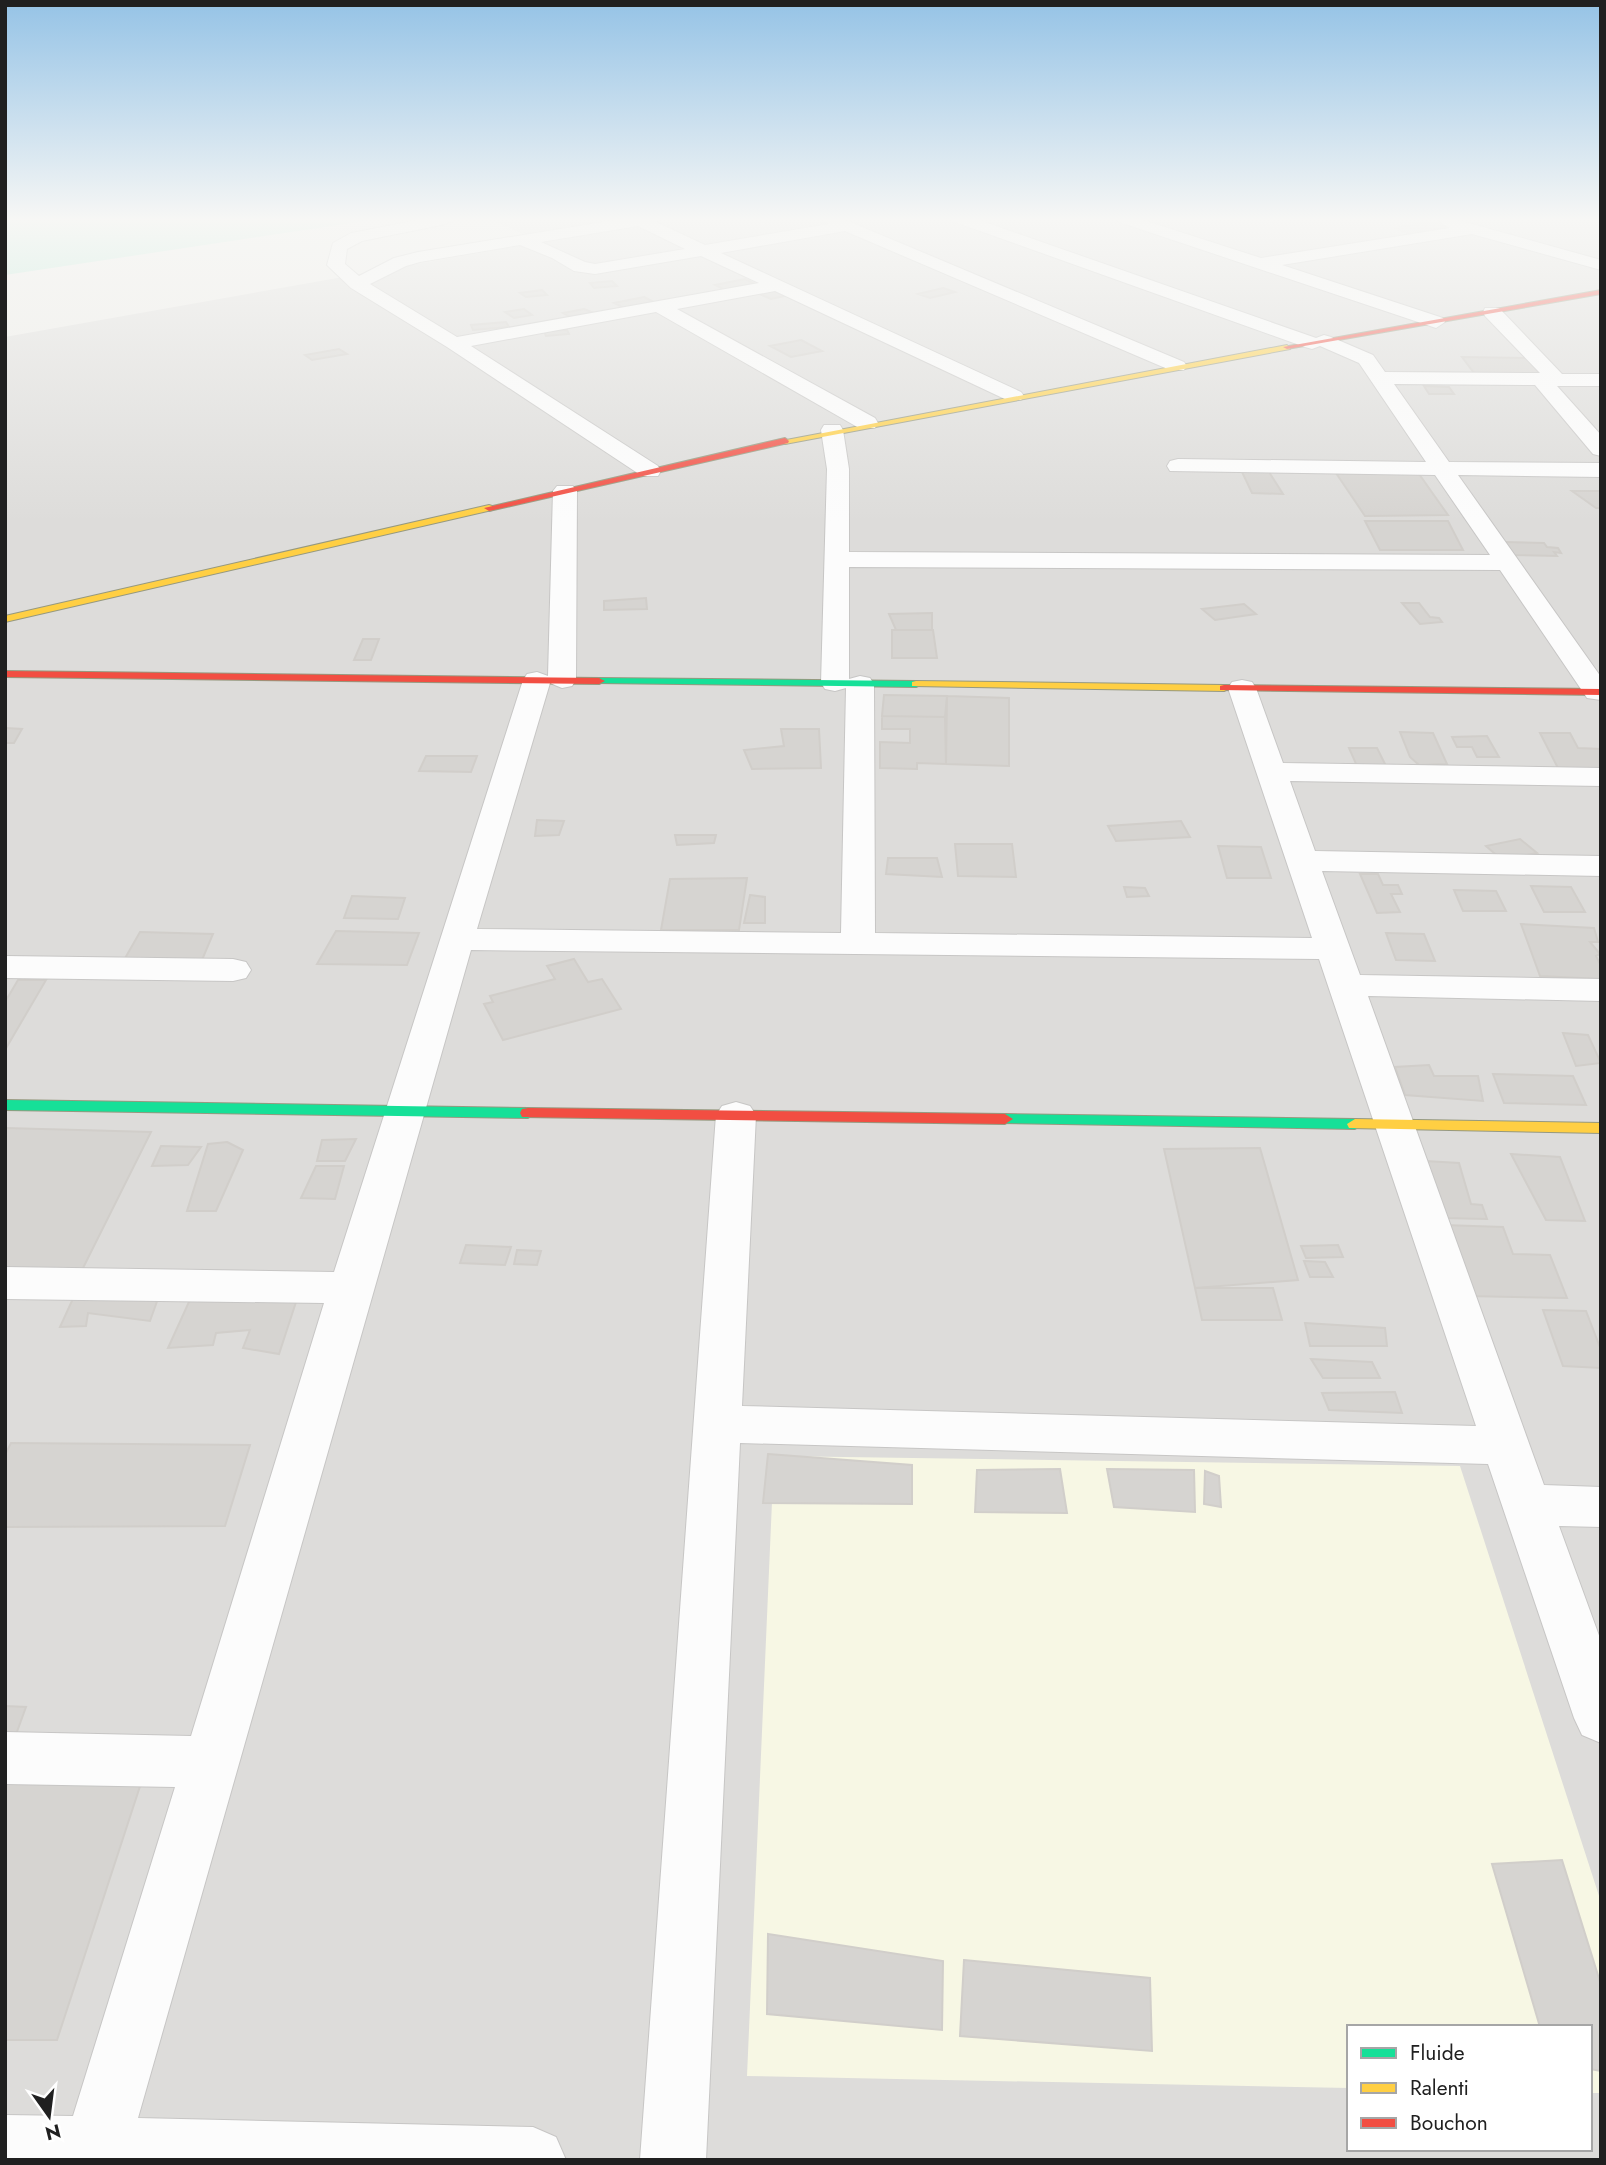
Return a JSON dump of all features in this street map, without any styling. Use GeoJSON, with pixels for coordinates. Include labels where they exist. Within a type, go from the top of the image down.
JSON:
{"type":"FeatureCollection","features":[{"type":"Feature","properties":{"kind":"street"},"geometry":{"type":"LineString","coordinates":[[416,320],[650,471]]}},
{"type":"Feature","properties":{"kind":"street"},"geometry":{"type":"LineString","coordinates":[[454,343],[581,320]]}},
{"type":"Feature","properties":{"kind":"street"},"geometry":{"type":"LineString","coordinates":[[683,320],[867,424]]}},
{"type":"Feature","properties":{"kind":"street"},"geometry":{"type":"LineString","coordinates":[[853,320],[1014,396]]}},
{"type":"Feature","properties":{"kind":"street"},"geometry":{"type":"LineString","coordinates":[[1069,320],[1177,366]]}},
{"type":"Feature","properties":{"kind":"street"},"geometry":{"type":"LineString","coordinates":[[1254,320],[1366,359],[1599,692]]}},
{"type":"Feature","properties":{"kind":"street"},"geometry":{"type":"LineString","coordinates":[[5,619],[832,430],[1442,320]]}},
{"type":"Feature","properties":{"kind":"street"},"geometry":{"type":"LineString","coordinates":[[1499,320],[1549,380],[1601,449]]}},
{"type":"Feature","properties":{"kind":"street"},"geometry":{"type":"LineString","coordinates":[[1379,378],[1601,380]]}},
{"type":"Feature","properties":{"kind":"street"},"geometry":{"type":"LineString","coordinates":[[832,430],[838,469],[837,559],[848,684],[858,943]]}},
{"type":"Feature","properties":{"kind":"street"},"geometry":{"type":"LineString","coordinates":[[1178,466],[1601,470]]}},
{"type":"Feature","properties":{"kind":"street"},"geometry":{"type":"LineString","coordinates":[[95,2154],[350,1288],[456,939],[550,680],[565,491]]}},
{"type":"Feature","properties":{"kind":"street"},"geometry":{"type":"LineString","coordinates":[[837,559],[1508,563]]}},
{"type":"Feature","properties":{"kind":"street"},"geometry":{"type":"LineString","coordinates":[[5,674],[1599,692]]}},
{"type":"Feature","properties":{"kind":"street"},"geometry":{"type":"LineString","coordinates":[[1242,688],[1601,1718]]}},
{"type":"Feature","properties":{"kind":"street"},"geometry":{"type":"LineString","coordinates":[[1271,772],[1601,777]]}},
{"type":"Feature","properties":{"kind":"street"},"geometry":{"type":"LineString","coordinates":[[1301,861],[1601,866]]}},
{"type":"Feature","properties":{"kind":"street"},"geometry":{"type":"LineString","coordinates":[[456,939],[858,943],[1338,967],[1601,990]]}},
{"type":"Feature","properties":{"kind":"street"},"geometry":{"type":"LineString","coordinates":[[5,967],[233,970]]}},
{"type":"Feature","properties":{"kind":"street"},"geometry":{"type":"LineString","coordinates":[[5,1105],[1601,1128]]}},
{"type":"Feature","properties":{"kind":"street"},"geometry":{"type":"LineString","coordinates":[[673,2160],[736,1115]]}},
{"type":"Feature","properties":{"kind":"street"},"geometry":{"type":"LineString","coordinates":[[5,1283],[350,1288]]}},
{"type":"Feature","properties":{"kind":"street"},"geometry":{"type":"LineString","coordinates":[[718,1424],[1506,1446]]}},
{"type":"Feature","properties":{"kind":"street"},"geometry":{"type":"LineString","coordinates":[[1526,1505],[1601,1507]]}},
{"type":"Feature","properties":{"kind":"street"},"geometry":{"type":"LineString","coordinates":[[5,1758],[211,1762]]}},
{"type":"Feature","properties":{"kind":"street"},"geometry":{"type":"LineString","coordinates":[[5,2148],[95,2154],[533,2160]]}},
{"type":"Feature","properties":{"kind":"shaded area"},"geometry":{"type":"Polygon","coordinates":[[[101,320],[1601,320],[1601,2160],[5,2160],[5,337],[101,320]]]}},
{"type":"Feature","properties":{"kind":"shaded area"},"geometry":{"type":"Polygon","coordinates":[[[774,1456],[1460,1466],[1601,1902],[1601,2093],[1592,2093],[1592,2025],[1347,2025],[1347,2088],[747,2076],[774,1456]]]}},
{"type":"Feature","properties":{"kind":"building"},"geometry":{"type":"Polygon","coordinates":[[[506,322],[509,327],[473,330],[471,325],[506,322]]]}},
{"type":"Feature","properties":{"kind":"building"},"geometry":{"type":"Polygon","coordinates":[[[567,330],[569,334],[546,336],[544,331],[567,330]]]}},
{"type":"Feature","properties":{"kind":"building"},"geometry":{"type":"Polygon","coordinates":[[[801,340],[822,351],[791,357],[770,346],[801,340]]]}},
{"type":"Feature","properties":{"kind":"building"},"geometry":{"type":"Polygon","coordinates":[[[339,349],[347,354],[312,360],[305,355],[339,349]]]}},
{"type":"Feature","properties":{"kind":"building"},"geometry":{"type":"Polygon","coordinates":[[[1462,357],[1528,358],[1542,377],[1477,377],[1462,357]]]}},
{"type":"Feature","properties":{"kind":"building"},"geometry":{"type":"Polygon","coordinates":[[[1424,386],[1449,387],[1454,394],[1429,394],[1424,386]]]}},
{"type":"Feature","properties":{"kind":"building"},"geometry":{"type":"Polygon","coordinates":[[[1242,472],[1269,472],[1283,494],[1252,493],[1242,472]]]}},
{"type":"Feature","properties":{"kind":"building"},"geometry":{"type":"Polygon","coordinates":[[[1336,473],[1419,474],[1448,515],[1365,516],[1336,473]]]}},
{"type":"Feature","properties":{"kind":"building"},"geometry":{"type":"Polygon","coordinates":[[[1572,491],[1601,491],[1601,508],[1596,508],[1572,491]]]}},
{"type":"Feature","properties":{"kind":"building"},"geometry":{"type":"Polygon","coordinates":[[[1365,521],[1448,521],[1463,550],[1380,550],[1365,521]]]}},
{"type":"Feature","properties":{"kind":"building"},"geometry":{"type":"Polygon","coordinates":[[[1503,542],[1544,543],[1547,547],[1558,548],[1561,553],[1554,552],[1557,556],[1511,555],[1503,542]]]}},
{"type":"Feature","properties":{"kind":"building"},"geometry":{"type":"Polygon","coordinates":[[[646,598],[647,609],[604,610],[604,601],[646,598]]]}},
{"type":"Feature","properties":{"kind":"building"},"geometry":{"type":"Polygon","coordinates":[[[1402,603],[1419,603],[1430,617],[1439,618],[1442,622],[1420,624],[1402,603]]]}},
{"type":"Feature","properties":{"kind":"building"},"geometry":{"type":"Polygon","coordinates":[[[1244,604],[1256,614],[1215,620],[1202,609],[1244,604]]]}},
{"type":"Feature","properties":{"kind":"building"},"geometry":{"type":"Polygon","coordinates":[[[932,613],[932,630],[896,630],[889,614],[932,613]]]}},
{"type":"Feature","properties":{"kind":"building"},"geometry":{"type":"Polygon","coordinates":[[[892,630],[933,630],[937,658],[892,658],[892,630]]]}},
{"type":"Feature","properties":{"kind":"building"},"geometry":{"type":"Polygon","coordinates":[[[363,639],[379,639],[371,660],[354,660],[363,639]]]}},
{"type":"Feature","properties":{"kind":"building"},"geometry":{"type":"Polygon","coordinates":[[[884,695],[947,696],[945,717],[882,716],[884,695]]]}},
{"type":"Feature","properties":{"kind":"building"},"geometry":{"type":"Polygon","coordinates":[[[947,696],[1009,698],[1009,766],[946,764],[947,696]]]}},
{"type":"Feature","properties":{"kind":"building"},"geometry":{"type":"Polygon","coordinates":[[[882,716],[945,717],[946,764],[917,763],[917,769],[880,768],[880,742],[910,743],[910,729],[882,729],[882,716]]]}},
{"type":"Feature","properties":{"kind":"building"},"geometry":{"type":"Polygon","coordinates":[[[5,728],[22,729],[14,743],[5,743],[5,728]]]}},
{"type":"Feature","properties":{"kind":"building"},"geometry":{"type":"Polygon","coordinates":[[[781,729],[819,729],[821,768],[752,769],[744,750],[784,746],[781,729]]]}},
{"type":"Feature","properties":{"kind":"building"},"geometry":{"type":"Polygon","coordinates":[[[1400,732],[1433,733],[1447,764],[1419,765],[1410,757],[1400,732]]]}},
{"type":"Feature","properties":{"kind":"building"},"geometry":{"type":"Polygon","coordinates":[[[1540,733],[1570,733],[1578,748],[1601,749],[1601,774],[1560,772],[1540,733]]]}},
{"type":"Feature","properties":{"kind":"building"},"geometry":{"type":"Polygon","coordinates":[[[1487,736],[1499,757],[1477,757],[1472,747],[1457,747],[1452,737],[1487,736]]]}},
{"type":"Feature","properties":{"kind":"building"},"geometry":{"type":"Polygon","coordinates":[[[1349,748],[1377,748],[1386,766],[1357,766],[1349,748]]]}},
{"type":"Feature","properties":{"kind":"building"},"geometry":{"type":"Polygon","coordinates":[[[426,756],[477,756],[471,772],[419,771],[426,756]]]}},
{"type":"Feature","properties":{"kind":"building"},"geometry":{"type":"Polygon","coordinates":[[[537,820],[564,821],[559,835],[535,836],[537,820]]]}},
{"type":"Feature","properties":{"kind":"building"},"geometry":{"type":"Polygon","coordinates":[[[1181,821],[1190,837],[1116,841],[1108,826],[1181,821]]]}},
{"type":"Feature","properties":{"kind":"building"},"geometry":{"type":"Polygon","coordinates":[[[675,835],[716,835],[714,843],[677,845],[675,835]]]}},
{"type":"Feature","properties":{"kind":"building"},"geometry":{"type":"Polygon","coordinates":[[[1520,839],[1537,853],[1502,860],[1486,846],[1520,839]]]}},
{"type":"Feature","properties":{"kind":"building"},"geometry":{"type":"Polygon","coordinates":[[[955,844],[1012,844],[1016,877],[958,876],[955,844]]]}},
{"type":"Feature","properties":{"kind":"building"},"geometry":{"type":"Polygon","coordinates":[[[1218,846],[1261,847],[1271,878],[1227,878],[1218,846]]]}},
{"type":"Feature","properties":{"kind":"building"},"geometry":{"type":"Polygon","coordinates":[[[888,858],[937,858],[942,877],[886,874],[888,858]]]}},
{"type":"Feature","properties":{"kind":"building"},"geometry":{"type":"Polygon","coordinates":[[[1360,874],[1378,874],[1383,885],[1398,885],[1402,894],[1391,894],[1400,912],[1377,913],[1360,874]]]}},
{"type":"Feature","properties":{"kind":"building"},"geometry":{"type":"Polygon","coordinates":[[[747,878],[739,930],[661,930],[670,879],[747,878]]]}},
{"type":"Feature","properties":{"kind":"building"},"geometry":{"type":"Polygon","coordinates":[[[1531,886],[1571,887],[1585,912],[1544,912],[1531,886]]]}},
{"type":"Feature","properties":{"kind":"building"},"geometry":{"type":"Polygon","coordinates":[[[1124,887],[1145,888],[1149,896],[1127,897],[1124,887]]]}},
{"type":"Feature","properties":{"kind":"building"},"geometry":{"type":"Polygon","coordinates":[[[1454,890],[1496,891],[1506,911],[1463,911],[1454,890]]]}},
{"type":"Feature","properties":{"kind":"building"},"geometry":{"type":"Polygon","coordinates":[[[750,895],[765,897],[765,923],[744,923],[750,895]]]}},
{"type":"Feature","properties":{"kind":"building"},"geometry":{"type":"Polygon","coordinates":[[[352,896],[405,898],[398,919],[344,918],[352,896]]]}},
{"type":"Feature","properties":{"kind":"building"},"geometry":{"type":"Polygon","coordinates":[[[1521,924],[1594,928],[1598,942],[1590,942],[1600,954],[1596,956],[1601,966],[1601,979],[1540,976],[1521,924]]]}},
{"type":"Feature","properties":{"kind":"building"},"geometry":{"type":"Polygon","coordinates":[[[336,931],[419,933],[407,965],[317,964],[336,931]]]}},
{"type":"Feature","properties":{"kind":"building"},"geometry":{"type":"Polygon","coordinates":[[[140,932],[213,934],[202,960],[124,960],[140,932]]]}},
{"type":"Feature","properties":{"kind":"building"},"geometry":{"type":"Polygon","coordinates":[[[1386,933],[1424,934],[1435,961],[1396,960],[1386,933]]]}},
{"type":"Feature","properties":{"kind":"building"},"geometry":{"type":"Polygon","coordinates":[[[574,959],[588,982],[602,979],[621,1009],[503,1040],[484,1004],[493,1002],[490,996],[555,979],[547,966],[574,959]]]}},
{"type":"Feature","properties":{"kind":"building"},"geometry":{"type":"Polygon","coordinates":[[[18,980],[46,980],[5,1050],[5,1002],[18,980]]]}},
{"type":"Feature","properties":{"kind":"building"},"geometry":{"type":"Polygon","coordinates":[[[1563,1033],[1588,1035],[1601,1063],[1576,1066],[1563,1033]]]}},
{"type":"Feature","properties":{"kind":"building"},"geometry":{"type":"Polygon","coordinates":[[[1429,1065],[1434,1076],[1478,1076],[1483,1101],[1405,1095],[1395,1067],[1429,1065]]]}},
{"type":"Feature","properties":{"kind":"building"},"geometry":{"type":"Polygon","coordinates":[[[1493,1074],[1573,1076],[1586,1105],[1504,1103],[1493,1074]]]}},
{"type":"Feature","properties":{"kind":"building"},"geometry":{"type":"Polygon","coordinates":[[[5,1128],[151,1132],[82,1270],[5,1268],[5,1128]]]}},
{"type":"Feature","properties":{"kind":"building"},"geometry":{"type":"Polygon","coordinates":[[[356,1139],[345,1161],[317,1161],[322,1140],[356,1139]]]}},
{"type":"Feature","properties":{"kind":"building"},"geometry":{"type":"Polygon","coordinates":[[[227,1142],[243,1150],[216,1211],[187,1211],[208,1144],[227,1142]]]}},
{"type":"Feature","properties":{"kind":"building"},"geometry":{"type":"Polygon","coordinates":[[[161,1146],[201,1147],[188,1165],[152,1166],[161,1146]]]}},
{"type":"Feature","properties":{"kind":"building"},"geometry":{"type":"Polygon","coordinates":[[[1260,1148],[1298,1280],[1195,1288],[1164,1149],[1260,1148]]]}},
{"type":"Feature","properties":{"kind":"building"},"geometry":{"type":"Polygon","coordinates":[[[1511,1154],[1560,1157],[1585,1221],[1546,1220],[1511,1154]]]}},
{"type":"Feature","properties":{"kind":"building"},"geometry":{"type":"Polygon","coordinates":[[[1425,1161],[1459,1163],[1471,1204],[1482,1205],[1487,1219],[1442,1218],[1425,1161]]]}},
{"type":"Feature","properties":{"kind":"building"},"geometry":{"type":"Polygon","coordinates":[[[316,1166],[344,1166],[335,1199],[301,1198],[316,1166]]]}},
{"type":"Feature","properties":{"kind":"building"},"geometry":{"type":"Polygon","coordinates":[[[1443,1225],[1503,1227],[1513,1254],[1550,1255],[1567,1298],[1468,1296],[1443,1225]]]}},
{"type":"Feature","properties":{"kind":"building"},"geometry":{"type":"Polygon","coordinates":[[[466,1245],[511,1247],[505,1265],[460,1263],[466,1245]]]}},
{"type":"Feature","properties":{"kind":"building"},"geometry":{"type":"Polygon","coordinates":[[[1338,1245],[1343,1257],[1306,1258],[1301,1246],[1338,1245]]]}},
{"type":"Feature","properties":{"kind":"building"},"geometry":{"type":"Polygon","coordinates":[[[517,1250],[541,1251],[537,1265],[514,1264],[517,1250]]]}},
{"type":"Feature","properties":{"kind":"building"},"geometry":{"type":"Polygon","coordinates":[[[1304,1261],[1325,1262],[1333,1277],[1310,1277],[1304,1261]]]}},
{"type":"Feature","properties":{"kind":"building"},"geometry":{"type":"Polygon","coordinates":[[[1195,1288],[1273,1288],[1282,1320],[1202,1320],[1195,1288]]]}},
{"type":"Feature","properties":{"kind":"building"},"geometry":{"type":"Polygon","coordinates":[[[76,1292],[160,1293],[150,1321],[88,1313],[86,1326],[60,1327],[76,1292]]]}},
{"type":"Feature","properties":{"kind":"building"},"geometry":{"type":"Polygon","coordinates":[[[193,1293],[297,1299],[279,1354],[243,1348],[250,1330],[216,1333],[213,1345],[168,1348],[193,1293]]]}},
{"type":"Feature","properties":{"kind":"building"},"geometry":{"type":"Polygon","coordinates":[[[1543,1310],[1586,1311],[1601,1350],[1601,1368],[1563,1366],[1543,1310]]]}},
{"type":"Feature","properties":{"kind":"building"},"geometry":{"type":"Polygon","coordinates":[[[1305,1323],[1385,1328],[1387,1346],[1310,1346],[1305,1323]]]}},
{"type":"Feature","properties":{"kind":"building"},"geometry":{"type":"Polygon","coordinates":[[[1311,1359],[1372,1362],[1380,1378],[1323,1378],[1311,1359]]]}},
{"type":"Feature","properties":{"kind":"building"},"geometry":{"type":"Polygon","coordinates":[[[1395,1392],[1402,1413],[1329,1410],[1322,1393],[1395,1392]]]}},
{"type":"Feature","properties":{"kind":"building"},"geometry":{"type":"Polygon","coordinates":[[[11,1443],[250,1445],[225,1526],[5,1527],[5,1455],[11,1443]]]}},
{"type":"Feature","properties":{"kind":"building"},"geometry":{"type":"Polygon","coordinates":[[[768,1454],[912,1465],[912,1504],[763,1503],[768,1454]]]}},
{"type":"Feature","properties":{"kind":"building"},"geometry":{"type":"Polygon","coordinates":[[[1060,1469],[1067,1513],[975,1512],[977,1470],[1060,1469]]]}},
{"type":"Feature","properties":{"kind":"building"},"geometry":{"type":"Polygon","coordinates":[[[1107,1469],[1194,1470],[1195,1512],[1114,1507],[1107,1469]]]}},
{"type":"Feature","properties":{"kind":"building"},"geometry":{"type":"Polygon","coordinates":[[[1205,1471],[1219,1476],[1221,1507],[1204,1504],[1205,1471]]]}},
{"type":"Feature","properties":{"kind":"building"},"geometry":{"type":"Polygon","coordinates":[[[5,1706],[26,1707],[15,1737],[5,1735],[5,1706]]]}},
{"type":"Feature","properties":{"kind":"building"},"geometry":{"type":"Polygon","coordinates":[[[5,1768],[145,1771],[57,2040],[5,2040],[5,1768]]]}},
{"type":"Feature","properties":{"kind":"building"},"geometry":{"type":"Polygon","coordinates":[[[1562,1860],[1601,1985],[1601,2071],[1592,2069],[1592,2025],[1539,2025],[1492,1864],[1562,1860]]]}},
{"type":"Feature","properties":{"kind":"building"},"geometry":{"type":"Polygon","coordinates":[[[768,1934],[943,1961],[942,2030],[767,2014],[768,1934]]]}},
{"type":"Feature","properties":{"kind":"building"},"geometry":{"type":"Polygon","coordinates":[[[964,1960],[1150,1978],[1152,2051],[960,2036],[964,1960]]]}},
{"type":"Feature","properties":{"kind":"traffic: fast"},"geometry":{"type":"LineString","coordinates":[[599,681],[916,684]]}},
{"type":"Feature","properties":{"kind":"traffic: fast"},"geometry":{"type":"LineString","coordinates":[[5,1105],[528,1113]]}},
{"type":"Feature","properties":{"kind":"traffic: fast"},"geometry":{"type":"LineString","coordinates":[[1005,1119],[1355,1124]]}},
{"type":"Feature","properties":{"kind":"traffic: slow"},"geometry":{"type":"LineString","coordinates":[[785,441],[1287,347]]}},
{"type":"Feature","properties":{"kind":"traffic: slow"},"geometry":{"type":"LineString","coordinates":[[5,619],[489,508]]}},
{"type":"Feature","properties":{"kind":"traffic: slow"},"geometry":{"type":"LineString","coordinates":[[916,684],[1224,688]]}},
{"type":"Feature","properties":{"kind":"traffic: slow"},"geometry":{"type":"LineString","coordinates":[[1355,1124],[1601,1128]]}},
{"type":"Feature","properties":{"kind":"traffic: jam"},"geometry":{"type":"LineString","coordinates":[[1287,347],[1441,320]]}},
{"type":"Feature","properties":{"kind":"traffic: jam"},"geometry":{"type":"LineString","coordinates":[[489,508],[785,441]]}},
{"type":"Feature","properties":{"kind":"traffic: jam"},"geometry":{"type":"LineString","coordinates":[[5,674],[599,681]]}},
{"type":"Feature","properties":{"kind":"traffic: jam"},"geometry":{"type":"LineString","coordinates":[[1224,688],[1601,692]]}},
{"type":"Feature","properties":{"kind":"traffic: jam"},"geometry":{"type":"LineString","coordinates":[[528,1113],[1005,1119]]}}]}
